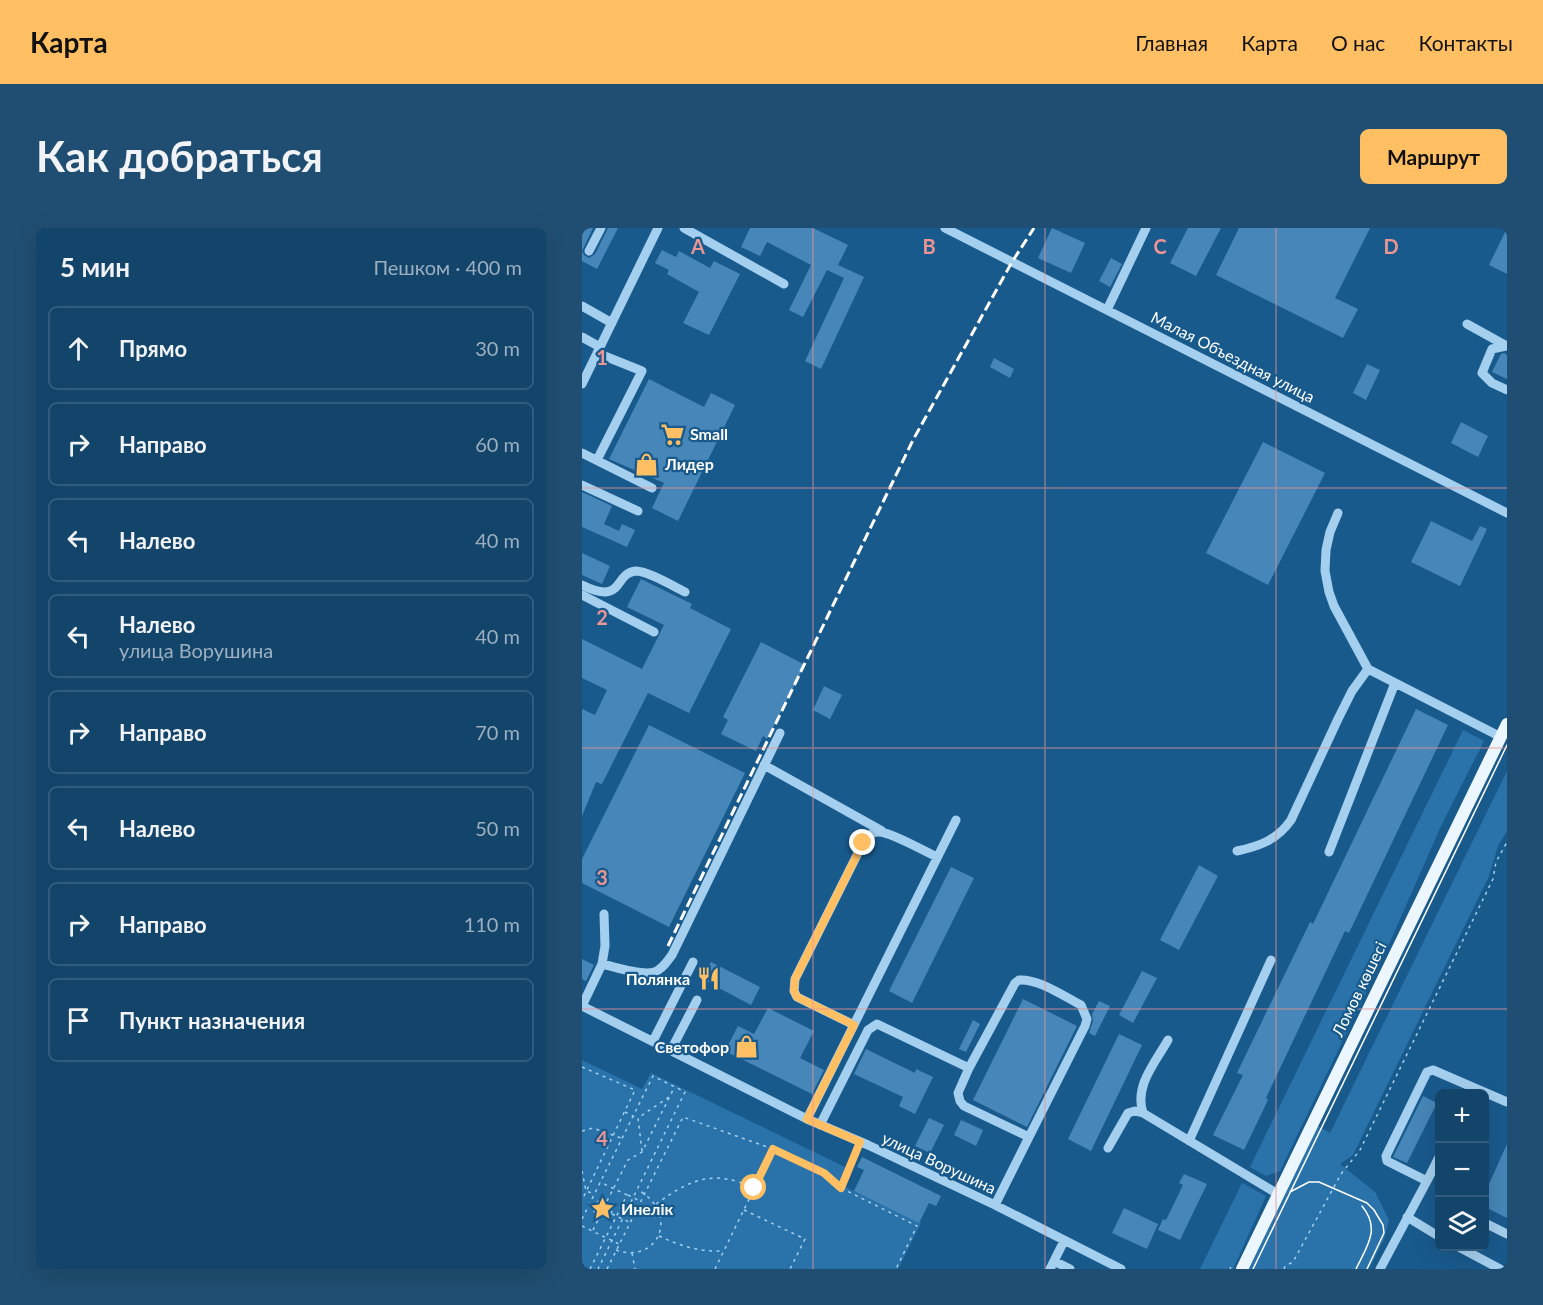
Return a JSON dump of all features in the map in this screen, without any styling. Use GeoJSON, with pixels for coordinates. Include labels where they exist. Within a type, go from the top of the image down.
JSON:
{"type":"FeatureCollection","features":[{"type":"Feature","properties":{"kind":"main road","name":"Ломов көшесі"},"geometry":{"type":"LineString","coordinates":[[1234,1268],[1278,1194],[1507,724]]}},
{"type":"Feature","properties":{"kind":"street"},"geometry":{"type":"LineString","coordinates":[[589,251],[601,228]]}},
{"type":"Feature","properties":{"kind":"street"},"geometry":{"type":"LineString","coordinates":[[582,384],[585,372],[599,350],[658,228]]}},
{"type":"Feature","properties":{"kind":"street"},"geometry":{"type":"LineString","coordinates":[[684,228],[784,284]]}},
{"type":"Feature","properties":{"kind":"street","name":"Малая Объездная улица"},"geometry":{"type":"LineString","coordinates":[[945,228],[1507,513]]}},
{"type":"Feature","properties":{"kind":"street"},"geometry":{"type":"LineString","coordinates":[[1107,310],[1146,228]]}},
{"type":"Feature","properties":{"kind":"street"},"geometry":{"type":"LineString","coordinates":[[582,306],[612,323]]}},
{"type":"Feature","properties":{"kind":"street"},"geometry":{"type":"LineString","coordinates":[[1467,324],[1506,345]]}},
{"type":"Feature","properties":{"kind":"street"},"geometry":{"type":"LineString","coordinates":[[582,337],[599,350],[642,371],[597,460]]}},
{"type":"Feature","properties":{"kind":"street"},"geometry":{"type":"LineString","coordinates":[[1506,345],[1492,349],[1482,373],[1492,383],[1507,390]]}},
{"type":"Feature","properties":{"kind":"street"},"geometry":{"type":"LineString","coordinates":[[582,453],[652,488]]}},
{"type":"Feature","properties":{"kind":"street"},"geometry":{"type":"LineString","coordinates":[[582,485],[638,512]]}},
{"type":"Feature","properties":{"kind":"street"},"geometry":{"type":"LineString","coordinates":[[1338,513],[1330,532],[1325,571],[1334,606],[1368,669],[1501,737]]}},
{"type":"Feature","properties":{"kind":"street"},"geometry":{"type":"LineString","coordinates":[[582,585],[598,592],[607,592],[636,571],[685,592]]}},
{"type":"Feature","properties":{"kind":"street"},"geometry":{"type":"LineString","coordinates":[[582,596],[654,632]]}},
{"type":"Feature","properties":{"kind":"street"},"geometry":{"type":"LineString","coordinates":[[1237,851],[1274,839],[1283,832],[1291,820],[1353,691],[1368,669]]}},
{"type":"Feature","properties":{"kind":"street"},"geometry":{"type":"LineString","coordinates":[[1329,852],[1395,683]]}},
{"type":"Feature","properties":{"kind":"street"},"geometry":{"type":"LineString","coordinates":[[602,964],[637,972],[654,972],[665,965],[672,955],[780,733]]}},
{"type":"Feature","properties":{"kind":"street"},"geometry":{"type":"LineString","coordinates":[[764,765],[885,833],[937,857]]}},
{"type":"Feature","properties":{"kind":"street"},"geometry":{"type":"LineString","coordinates":[[807,1119],[956,820]]}},
{"type":"Feature","properties":{"kind":"street"},"geometry":{"type":"LineString","coordinates":[[854,1025],[797,997],[794,991],[795,979],[863,843],[868,835],[876,831],[885,833]]}},
{"type":"Feature","properties":{"kind":"street"},"geometry":{"type":"LineString","coordinates":[[582,1006],[602,964],[605,946],[604,914]]}},
{"type":"Feature","properties":{"kind":"street"},"geometry":{"type":"LineString","coordinates":[[1189,1141],[1270,960]]}},
{"type":"Feature","properties":{"kind":"street"},"geometry":{"type":"LineString","coordinates":[[653,1041],[693,962]]}},
{"type":"Feature","properties":{"kind":"street"},"geometry":{"type":"LineString","coordinates":[[995,1205],[1085,1026],[1087,1019],[1081,1005],[1047,987],[1019,980],[1014,983],[969,1068],[958,1094],[964,1106],[1029,1137]]}},
{"type":"Feature","properties":{"kind":"street"},"geometry":{"type":"LineString","coordinates":[[671,1050],[697,1000]]}},
{"type":"Feature","properties":{"kind":"street","name":"улица Ворушина"},"geometry":{"type":"LineString","coordinates":[[582,1006],[807,1119],[995,1205],[1121,1269]]}},
{"type":"Feature","properties":{"kind":"street"},"geometry":{"type":"LineString","coordinates":[[820,1125],[868,1030],[877,1024],[969,1068]]}},
{"type":"Feature","properties":{"kind":"street"},"geometry":{"type":"LineString","coordinates":[[1143,1113],[1140,1100],[1143,1085],[1168,1040]]}},
{"type":"Feature","properties":{"kind":"street"},"geometry":{"type":"LineString","coordinates":[[1427,1181],[1387,1161],[1386,1156],[1427,1072],[1433,1070],[1470,1089]]}},
{"type":"Feature","properties":{"kind":"street"},"geometry":{"type":"LineString","coordinates":[[1489,1096],[1507,1102]]}},
{"type":"Feature","properties":{"kind":"street"},"geometry":{"type":"LineString","coordinates":[[1108,1148],[1128,1113],[1135,1111],[1143,1113],[1278,1194]]}},
{"type":"Feature","properties":{"kind":"street"},"geometry":{"type":"LineString","coordinates":[[1380,1269],[1435,1165]]}},
{"type":"Feature","properties":{"kind":"street"},"geometry":{"type":"LineString","coordinates":[[1407,1218],[1435,1234]]}},
{"type":"Feature","properties":{"kind":"street"},"geometry":{"type":"LineString","coordinates":[[1489,1225],[1507,1234]]}},
{"type":"Feature","properties":{"kind":"street"},"geometry":{"type":"LineString","coordinates":[[1064,1241],[1052,1265],[1070,1269]]}},
{"type":"Feature","properties":{"kind":"street"},"geometry":{"type":"LineString","coordinates":[[1466,1251],[1500,1269]]}},
{"type":"Feature","properties":{"kind":"path"},"geometry":{"type":"LineString","coordinates":[[1284,1269],[1293,1262],[1341,1173],[1360,1150],[1492,879],[1496,862],[1507,842]]}},
{"type":"Feature","properties":{"kind":"path"},"geometry":{"type":"LineString","coordinates":[[582,1067],[635,1090],[582,1200]]}},
{"type":"Feature","properties":{"kind":"path"},"geometry":{"type":"LineString","coordinates":[[582,1219],[653,1076],[686,1092],[598,1269]]}},
{"type":"Feature","properties":{"kind":"path"},"geometry":{"type":"LineString","coordinates":[[607,1201],[628,1160],[642,1152],[674,1087]]}},
{"type":"Feature","properties":{"kind":"path"},"geometry":{"type":"LineString","coordinates":[[638,1118],[670,1096]]}},
{"type":"Feature","properties":{"kind":"path"},"geometry":{"type":"LineString","coordinates":[[625,1112],[638,1118]]}},
{"type":"Feature","properties":{"kind":"path"},"geometry":{"type":"LineString","coordinates":[[607,1269],[682,1117],[773,1149],[824,1173],[841,1188],[917,1226],[896,1269]]}},
{"type":"Feature","properties":{"kind":"path"},"geometry":{"type":"LineString","coordinates":[[638,1118],[642,1152]]}},
{"type":"Feature","properties":{"kind":"path"},"geometry":{"type":"LineString","coordinates":[[582,1131],[593,1128],[622,1138]]}},
{"type":"Feature","properties":{"kind":"path"},"geometry":{"type":"LineString","coordinates":[[841,1188],[860,1142]]}},
{"type":"Feature","properties":{"kind":"path"},"geometry":{"type":"LineString","coordinates":[[715,1269],[773,1149]]}},
{"type":"Feature","properties":{"kind":"path"},"geometry":{"type":"LineString","coordinates":[[582,1171],[586,1191]]}},
{"type":"Feature","properties":{"kind":"path"},"geometry":{"type":"LineString","coordinates":[[656,1204],[680,1187],[719,1177],[736,1180],[754,1188]]}},
{"type":"Feature","properties":{"kind":"path"},"geometry":{"type":"LineString","coordinates":[[600,1182],[640,1201]]}},
{"type":"Feature","properties":{"kind":"path"},"geometry":{"type":"LineString","coordinates":[[616,1250],[632,1253],[648,1248],[658,1235],[662,1220],[656,1204],[637,1190]]}},
{"type":"Feature","properties":{"kind":"path"},"geometry":{"type":"LineString","coordinates":[[586,1191],[594,1194]]}},
{"type":"Feature","properties":{"kind":"path"},"geometry":{"type":"LineString","coordinates":[[590,1269],[627,1195]]}},
{"type":"Feature","properties":{"kind":"path"},"geometry":{"type":"LineString","coordinates":[[595,1206],[601,1201],[607,1201]]}},
{"type":"Feature","properties":{"kind":"path"},"geometry":{"type":"LineString","coordinates":[[599,1218],[607,1218],[611,1214],[612,1208],[607,1201]]}},
{"type":"Feature","properties":{"kind":"path"},"geometry":{"type":"LineString","coordinates":[[590,1203],[595,1206]]}},
{"type":"Feature","properties":{"kind":"path"},"geometry":{"type":"LineString","coordinates":[[595,1206],[595,1213],[599,1218]]}},
{"type":"Feature","properties":{"kind":"path"},"geometry":{"type":"LineString","coordinates":[[744,1210],[805,1239],[790,1269]]}},
{"type":"Feature","properties":{"kind":"path"},"geometry":{"type":"LineString","coordinates":[[611,1214],[630,1222]]}},
{"type":"Feature","properties":{"kind":"path"},"geometry":{"type":"LineString","coordinates":[[593,1231],[599,1218]]}},
{"type":"Feature","properties":{"kind":"path"},"geometry":{"type":"LineString","coordinates":[[582,1226],[619,1244]]}},
{"type":"Feature","properties":{"kind":"path"},"geometry":{"type":"LineString","coordinates":[[658,1235],[692,1248],[724,1251]]}},
{"type":"Feature","properties":{"kind":"path"},"geometry":{"type":"LineString","coordinates":[[632,1253],[635,1269]]}},
{"type":"Feature","properties":{"kind":"shaded area"},"geometry":{"type":"Polygon","coordinates":[[[1463,730],[1484,741],[1441,826],[1385,953],[1280,1171],[1266,1176],[1250,1167],[1463,730]]]}},
{"type":"Feature","properties":{"kind":"shaded area"},"geometry":{"type":"Polygon","coordinates":[[[1507,771],[1507,831],[1498,846],[1489,876],[1353,1155],[1340,1164],[1375,1192],[1389,1220],[1384,1239],[1369,1269],[1248,1269],[1316,1125],[1330,1133],[1507,771]]]}},
{"type":"Feature","properties":{"kind":"shaded area"},"geometry":{"type":"Polygon","coordinates":[[[582,1060],[642,1089],[651,1073],[847,1168],[839,1184],[921,1223],[898,1269],[582,1269],[582,1060]]]}},
{"type":"Feature","properties":{"kind":"shaded area"},"geometry":{"type":"Polygon","coordinates":[[[1242,1183],[1266,1196],[1233,1269],[1200,1269],[1242,1183]]]}},
{"type":"Feature","properties":{"kind":"building"},"geometry":{"type":"Polygon","coordinates":[[[582,228],[593,228],[582,251],[582,228]]]}},
{"type":"Feature","properties":{"kind":"building"},"geometry":{"type":"Polygon","coordinates":[[[608,228],[618,228],[597,269],[582,261],[582,251],[589,258],[595,254],[608,228]]]}},
{"type":"Feature","properties":{"kind":"building"},"geometry":{"type":"Polygon","coordinates":[[[750,228],[813,228],[848,245],[838,265],[864,277],[821,369],[805,361],[844,278],[827,270],[803,317],[789,310],[811,265],[767,242],[760,256],[741,247],[750,228]]]}},
{"type":"Feature","properties":{"kind":"building"},"geometry":{"type":"Polygon","coordinates":[[[1052,228],[1085,243],[1071,273],[1038,258],[1052,228]]]}},
{"type":"Feature","properties":{"kind":"building"},"geometry":{"type":"Polygon","coordinates":[[[1188,228],[1221,228],[1196,276],[1170,263],[1188,228]]]}},
{"type":"Feature","properties":{"kind":"building"},"geometry":{"type":"Polygon","coordinates":[[[1239,228],[1370,228],[1335,298],[1358,309],[1343,338],[1216,275],[1239,228]]]}},
{"type":"Feature","properties":{"kind":"building"},"geometry":{"type":"Polygon","coordinates":[[[1507,228],[1507,274],[1489,265],[1507,228]]]}},
{"type":"Feature","properties":{"kind":"building"},"geometry":{"type":"Polygon","coordinates":[[[662,250],[676,257],[679,251],[710,268],[714,261],[740,274],[709,335],[683,323],[699,292],[667,274],[669,270],[655,263],[662,250]]]}},
{"type":"Feature","properties":{"kind":"building"},"geometry":{"type":"Polygon","coordinates":[[[1111,258],[1122,264],[1110,287],[1099,281],[1111,258]]]}},
{"type":"Feature","properties":{"kind":"building"},"geometry":{"type":"Polygon","coordinates":[[[1501,354],[1507,355],[1507,379],[1492,372],[1501,354]]]}},
{"type":"Feature","properties":{"kind":"building"},"geometry":{"type":"Polygon","coordinates":[[[994,358],[1014,369],[1010,378],[990,367],[994,358]]]}},
{"type":"Feature","properties":{"kind":"building"},"geometry":{"type":"Polygon","coordinates":[[[1367,364],[1380,370],[1366,400],[1353,393],[1367,364]]]}},
{"type":"Feature","properties":{"kind":"building","name":"Small"},"geometry":{"type":"Polygon","coordinates":[[[649,379],[704,407],[711,393],[735,405],[678,521],[652,508],[664,483],[609,459],[649,379]]]}},
{"type":"Feature","properties":{"kind":"building"},"geometry":{"type":"Polygon","coordinates":[[[1461,422],[1488,436],[1478,457],[1451,443],[1461,422]]]}},
{"type":"Feature","properties":{"kind":"building"},"geometry":{"type":"Polygon","coordinates":[[[1263,442],[1325,473],[1268,585],[1206,553],[1263,442]]]}},
{"type":"Feature","properties":{"kind":"building"},"geometry":{"type":"Polygon","coordinates":[[[582,492],[612,506],[604,524],[619,531],[622,524],[635,530],[627,547],[582,527],[582,492]]]}},
{"type":"Feature","properties":{"kind":"building"},"geometry":{"type":"Polygon","coordinates":[[[1431,521],[1472,541],[1480,526],[1487,529],[1460,586],[1411,562],[1431,521]]]}},
{"type":"Feature","properties":{"kind":"building"},"geometry":{"type":"Polygon","coordinates":[[[582,553],[610,566],[602,584],[582,575],[582,553]]]}},
{"type":"Feature","properties":{"kind":"building"},"geometry":{"type":"Polygon","coordinates":[[[641,579],[692,604],[690,608],[731,629],[689,713],[648,693],[602,784],[596,782],[582,816],[582,709],[595,715],[607,690],[582,678],[582,639],[642,669],[664,625],[627,607],[641,579]]]}},
{"type":"Feature","properties":{"kind":"building"},"geometry":{"type":"Polygon","coordinates":[[[761,642],[805,665],[767,739],[763,736],[756,751],[721,734],[728,720],[723,717],[761,642]]]}},
{"type":"Feature","properties":{"kind":"building"},"geometry":{"type":"Polygon","coordinates":[[[824,686],[842,695],[830,719],[813,710],[824,686]]]}},
{"type":"Feature","properties":{"kind":"building"},"geometry":{"type":"Polygon","coordinates":[[[1416,709],[1448,725],[1349,933],[1345,931],[1244,1150],[1213,1135],[1243,1075],[1237,1073],[1310,922],[1313,924],[1416,709]]]}},
{"type":"Feature","properties":{"kind":"building"},"geometry":{"type":"Polygon","coordinates":[[[649,725],[745,773],[669,927],[582,883],[582,859],[649,725]]]}},
{"type":"Feature","properties":{"kind":"building"},"geometry":{"type":"Polygon","coordinates":[[[1199,865],[1218,876],[1179,950],[1160,940],[1199,865]]]}},
{"type":"Feature","properties":{"kind":"building"},"geometry":{"type":"Polygon","coordinates":[[[951,867],[974,878],[912,1003],[889,991],[951,867]]]}},
{"type":"Feature","properties":{"kind":"building"},"geometry":{"type":"Polygon","coordinates":[[[582,959],[594,965],[586,981],[582,979],[582,959]]]}},
{"type":"Feature","properties":{"kind":"building"},"geometry":{"type":"Polygon","coordinates":[[[711,962],[760,987],[751,1005],[702,979],[711,962]]]}},
{"type":"Feature","properties":{"kind":"building"},"geometry":{"type":"Polygon","coordinates":[[[1142,971],[1157,978],[1133,1023],[1119,1015],[1142,971]]]}},
{"type":"Feature","properties":{"kind":"building"},"geometry":{"type":"Polygon","coordinates":[[[1023,999],[1077,1026],[1027,1127],[973,1100],[1023,999]]]}},
{"type":"Feature","properties":{"kind":"building"},"geometry":{"type":"Polygon","coordinates":[[[1099,1001],[1110,1006],[1095,1036],[1089,1033],[1093,1021],[1092,1014],[1099,1001]]]}},
{"type":"Feature","properties":{"kind":"building"},"geometry":{"type":"Polygon","coordinates":[[[768,1008],[814,1031],[800,1058],[824,1070],[812,1094],[725,1051],[738,1026],[754,1034],[768,1008]]]}},
{"type":"Feature","properties":{"kind":"building"},"geometry":{"type":"Polygon","coordinates":[[[973,1020],[980,1024],[966,1052],[959,1049],[973,1020]]]}},
{"type":"Feature","properties":{"kind":"building"},"geometry":{"type":"Polygon","coordinates":[[[1119,1034],[1142,1045],[1091,1151],[1068,1139],[1119,1034]]]}},
{"type":"Feature","properties":{"kind":"building"},"geometry":{"type":"Polygon","coordinates":[[[866,1049],[915,1073],[916,1069],[933,1077],[915,1114],[899,1106],[903,1097],[854,1074],[866,1049]]]}},
{"type":"Feature","properties":{"kind":"building"},"geometry":{"type":"Polygon","coordinates":[[[1423,1096],[1435,1102],[1435,1107],[1407,1163],[1393,1157],[1423,1096]]]}},
{"type":"Feature","properties":{"kind":"building"},"geometry":{"type":"Polygon","coordinates":[[[929,1118],[944,1125],[930,1153],[915,1146],[929,1118]]]}},
{"type":"Feature","properties":{"kind":"building"},"geometry":{"type":"Polygon","coordinates":[[[961,1120],[983,1130],[976,1146],[954,1135],[961,1120]]]}},
{"type":"Feature","properties":{"kind":"building"},"geometry":{"type":"Polygon","coordinates":[[[1507,1144],[1507,1218],[1489,1209],[1489,1184],[1507,1144]]]}},
{"type":"Feature","properties":{"kind":"building"},"geometry":{"type":"Polygon","coordinates":[[[862,1157],[941,1196],[936,1206],[929,1203],[919,1223],[854,1191],[864,1170],[857,1167],[862,1157]]]}},
{"type":"Feature","properties":{"kind":"building"},"geometry":{"type":"Polygon","coordinates":[[[1184,1174],[1207,1184],[1180,1240],[1158,1230],[1163,1219],[1166,1220],[1183,1185],[1179,1183],[1184,1174]]]}},
{"type":"Feature","properties":{"kind":"building"},"geometry":{"type":"Polygon","coordinates":[[[1124,1208],[1158,1224],[1147,1249],[1112,1233],[1124,1208]]]}},
{"type":"Feature","properties":{"kind":"tram line"},"geometry":{"type":"LineString","coordinates":[[1253,1269],[1507,745]]}},
{"type":"Feature","properties":{"kind":"tram line"},"geometry":{"type":"LineString","coordinates":[[1290,1192],[1309,1182],[1319,1182],[1367,1203],[1383,1225],[1384,1233],[1367,1269]]}},
{"type":"Feature","properties":{"kind":"tram line"},"geometry":{"type":"LineString","coordinates":[[1356,1269],[1368,1245],[1371,1230],[1371,1222],[1362,1206]]}},
{"type":"Feature","properties":{"kind":"railway"},"geometry":{"type":"LineString","coordinates":[[668,946],[913,440],[1012,262],[1034,228]]}},
{"type":"Feature","properties":{"kind":"place","name":"Small"},"geometry":{"type":"Point","coordinates":[672,434]}},
{"type":"Feature","properties":{"kind":"place","name":"Лидер"},"geometry":{"type":"Point","coordinates":[647,464]}},
{"type":"Feature","properties":{"kind":"place","name":"Полянка"},"geometry":{"type":"Point","coordinates":[708,979]}},
{"type":"Feature","properties":{"kind":"place","name":"Светофор"},"geometry":{"type":"Point","coordinates":[747,1047]}},
{"type":"Feature","properties":{"kind":"place","name":"Инелік"},"geometry":{"type":"Point","coordinates":[603,1209]}},
{"type":"Feature","properties":{"kind":"route"},"geometry":{"type":"LineString","coordinates":[[754,1188],[773,1149],[824,1173],[841,1188],[860,1142],[807,1119],[854,1025],[804,1001],[797,997],[794,991],[795,979],[863,843]]}}]}
